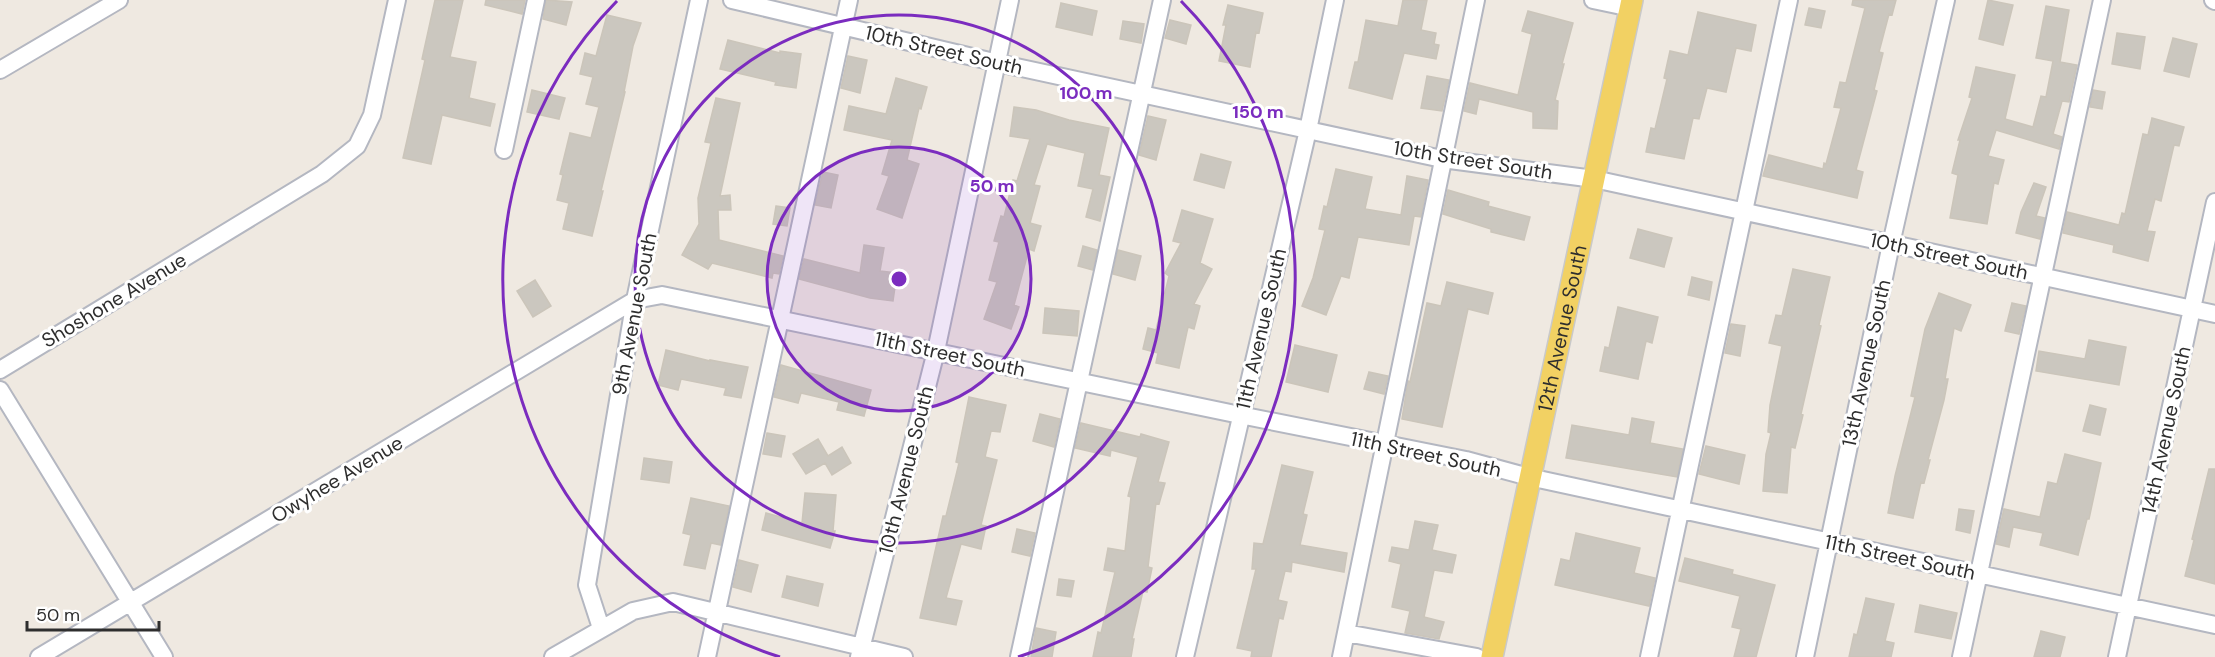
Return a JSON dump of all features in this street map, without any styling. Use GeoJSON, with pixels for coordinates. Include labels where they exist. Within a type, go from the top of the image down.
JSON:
{"type":"FeatureCollection","features":[{"type":"Feature","properties":{"kind":"main road","name":"12th Avenue South"},"geometry":{"type":"LineString","coordinates":[[1492,657],[1631,4]]}},
{"type":"Feature","properties":{"kind":"street"},"geometry":{"type":"LineString","coordinates":[[0,70],[119,0]]}},
{"type":"Feature","properties":{"kind":"street","name":"Shoshone Avenue"},"geometry":{"type":"LineString","coordinates":[[0,369],[322,174],[357,146],[372,115],[397,0]]}},
{"type":"Feature","properties":{"kind":"street"},"geometry":{"type":"LineString","coordinates":[[504,150],[536,0]]}},
{"type":"Feature","properties":{"kind":"street","name":"9th Avenue South"},"geometry":{"type":"LineString","coordinates":[[601,628],[587,585],[635,300],[699,0]]}},
{"type":"Feature","properties":{"kind":"street","name":"10th Street South"},"geometry":{"type":"LineString","coordinates":[[732,0],[998,63],[1442,159],[1594,179],[2215,314]]}},
{"type":"Feature","properties":{"kind":"street"},"geometry":{"type":"LineString","coordinates":[[707,657],[849,0]]}},
{"type":"Feature","properties":{"kind":"street","name":"10th Avenue South"},"geometry":{"type":"LineString","coordinates":[[860,652],[936,351],[1010,0]]}},
{"type":"Feature","properties":{"kind":"street"},"geometry":{"type":"LineString","coordinates":[[1019,657],[1162,0]]}},
{"type":"Feature","properties":{"kind":"street","name":"11th Avenue South"},"geometry":{"type":"LineString","coordinates":[[1185,657],[1308,130],[1335,0]]}},
{"type":"Feature","properties":{"kind":"street"},"geometry":{"type":"LineString","coordinates":[[1341,657],[1476,0]]}},
{"type":"Feature","properties":{"kind":"street"},"geometry":{"type":"LineString","coordinates":[[1593,0],[1631,4]]}},
{"type":"Feature","properties":{"kind":"street"},"geometry":{"type":"LineString","coordinates":[[1649,657],[1789,0]]}},
{"type":"Feature","properties":{"kind":"street","name":"13th Avenue South"},"geometry":{"type":"LineString","coordinates":[[1805,657],[1891,244],[1946,0]]}},
{"type":"Feature","properties":{"kind":"street"},"geometry":{"type":"LineString","coordinates":[[1961,657],[2102,0]]}},
{"type":"Feature","properties":{"kind":"street","name":"14th Avenue South"},"geometry":{"type":"LineString","coordinates":[[2117,657],[2215,202]]}},
{"type":"Feature","properties":{"kind":"street","name":"11th Street South"},"geometry":{"type":"LineString","coordinates":[[635,300],[662,295],[780,318],[1466,460],[1529,477],[2215,625]]}},
{"type":"Feature","properties":{"kind":"street","name":"Owyhee Avenue"},"geometry":{"type":"LineString","coordinates":[[39,657],[635,300]]}},
{"type":"Feature","properties":{"kind":"street"},"geometry":{"type":"LineString","coordinates":[[0,390],[164,657]]}},
{"type":"Feature","properties":{"kind":"street"},"geometry":{"type":"LineString","coordinates":[[554,657],[633,610],[673,602],[860,652],[904,657]]}},
{"type":"Feature","properties":{"kind":"street"},"geometry":{"type":"LineString","coordinates":[[1346,633],[1407,651],[1477,657]]}},
{"type":"Feature","properties":{"kind":"building"},"geometry":{"type":"Polygon","coordinates":[[[435,0],[463,0],[450,57],[476,62],[469,98],[495,104],[490,126],[442,115],[431,164],[403,158],[425,60],[422,59],[435,0]]]}},
{"type":"Feature","properties":{"kind":"building"},"geometry":{"type":"Polygon","coordinates":[[[486,0],[525,0],[522,14],[485,5],[486,0]]]}},
{"type":"Feature","properties":{"kind":"building"},"geometry":{"type":"Polygon","coordinates":[[[546,0],[572,2],[566,25],[543,19],[546,0]]]}},
{"type":"Feature","properties":{"kind":"building"},"geometry":{"type":"Polygon","coordinates":[[[1403,0],[1427,0],[1421,30],[1436,33],[1434,44],[1439,45],[1436,59],[1404,53],[1392,99],[1349,88],[1355,62],[1358,62],[1366,20],[1398,26],[1403,0]]]}},
{"type":"Feature","properties":{"kind":"building"},"geometry":{"type":"Polygon","coordinates":[[[1853,0],[1896,0],[1892,15],[1889,14],[1879,52],[1883,53],[1874,90],[1877,91],[1856,170],[1863,172],[1857,198],[1763,176],[1769,155],[1823,169],[1824,163],[1826,164],[1841,108],[1834,107],[1840,82],[1846,83],[1865,8],[1852,5],[1853,0]]]}},
{"type":"Feature","properties":{"kind":"building"},"geometry":{"type":"Polygon","coordinates":[[[1988,0],[2013,5],[2003,45],[1979,39],[1988,0]]]}},
{"type":"Feature","properties":{"kind":"building"},"geometry":{"type":"Polygon","coordinates":[[[1061,3],[1097,11],[1092,35],[1056,27],[1061,3]]]}},
{"type":"Feature","properties":{"kind":"building"},"geometry":{"type":"Polygon","coordinates":[[[1228,5],[1263,13],[1259,33],[1256,32],[1250,67],[1219,61],[1228,5]]]}},
{"type":"Feature","properties":{"kind":"building"},"geometry":{"type":"Polygon","coordinates":[[[2046,6],[2069,10],[2060,62],[2077,65],[2069,102],[2062,101],[2053,134],[2062,137],[2059,149],[1996,130],[1988,156],[2004,160],[1998,184],[1994,183],[1987,224],[1950,218],[1958,175],[1952,173],[1960,140],[1958,140],[1972,98],[1969,97],[1976,67],[2015,75],[2005,119],[2033,127],[2041,96],[2046,97],[2053,61],[2036,58],[2046,6]]]}},
{"type":"Feature","properties":{"kind":"building"},"geometry":{"type":"Polygon","coordinates":[[[1809,8],[1825,11],[1821,28],[1805,25],[1809,8]]]}},
{"type":"Feature","properties":{"kind":"building"},"geometry":{"type":"Polygon","coordinates":[[[1528,11],[1573,23],[1555,100],[1558,101],[1557,129],[1533,128],[1533,112],[1479,99],[1476,114],[1464,111],[1470,83],[1518,95],[1532,34],[1522,31],[1528,11]]]}},
{"type":"Feature","properties":{"kind":"building"},"geometry":{"type":"Polygon","coordinates":[[[1698,12],[1756,25],[1751,51],[1736,48],[1726,92],[1707,88],[1699,119],[1693,118],[1684,159],[1646,152],[1651,128],[1655,129],[1667,79],[1664,78],[1670,51],[1688,55],[1698,12]]]}},
{"type":"Feature","properties":{"kind":"building"},"geometry":{"type":"Polygon","coordinates":[[[607,15],[641,23],[633,46],[625,92],[592,236],[563,229],[569,203],[557,200],[563,175],[560,174],[570,133],[591,138],[599,107],[586,104],[593,77],[580,74],[585,53],[596,56],[607,15]]]}},
{"type":"Feature","properties":{"kind":"building"},"geometry":{"type":"Polygon","coordinates":[[[1170,20],[1191,25],[1186,44],[1165,38],[1170,20]]]}},
{"type":"Feature","properties":{"kind":"building"},"geometry":{"type":"Polygon","coordinates":[[[1123,21],[1144,24],[1141,43],[1120,39],[1123,21]]]}},
{"type":"Feature","properties":{"kind":"building"},"geometry":{"type":"Polygon","coordinates":[[[2117,33],[2145,37],[2140,69],[2112,64],[2117,33]]]}},
{"type":"Feature","properties":{"kind":"building"},"geometry":{"type":"Polygon","coordinates":[[[2173,38],[2197,44],[2189,77],[2164,71],[2173,38]]]}},
{"type":"Feature","properties":{"kind":"building"},"geometry":{"type":"Polygon","coordinates":[[[728,40],[780,53],[780,51],[801,54],[796,88],[775,85],[776,82],[720,69],[728,40]]]}},
{"type":"Feature","properties":{"kind":"building"},"geometry":{"type":"Polygon","coordinates":[[[848,56],[867,60],[860,93],[841,88],[848,56]]]}},
{"type":"Feature","properties":{"kind":"building"},"geometry":{"type":"Polygon","coordinates":[[[1427,76],[1449,80],[1442,111],[1421,108],[1427,76]]]}},
{"type":"Feature","properties":{"kind":"building"},"geometry":{"type":"Polygon","coordinates":[[[896,78],[927,87],[921,109],[919,108],[907,160],[919,164],[902,218],[877,209],[889,176],[882,174],[892,140],[844,130],[849,106],[886,114],[896,78]]]}},
{"type":"Feature","properties":{"kind":"building"},"geometry":{"type":"Polygon","coordinates":[[[532,90],[565,98],[559,119],[527,112],[532,90]]]}},
{"type":"Feature","properties":{"kind":"building"},"geometry":{"type":"Polygon","coordinates":[[[2093,90],[2105,92],[2102,109],[2090,107],[2093,90]]]}},
{"type":"Feature","properties":{"kind":"building"},"geometry":{"type":"Polygon","coordinates":[[[716,98],[740,103],[720,196],[730,195],[731,210],[718,210],[719,240],[783,256],[779,274],[773,273],[772,278],[712,263],[708,269],[682,255],[699,224],[698,198],[711,143],[705,142],[716,98]]]}},
{"type":"Feature","properties":{"kind":"building"},"geometry":{"type":"Polygon","coordinates":[[[1014,107],[1036,110],[1069,120],[1109,128],[1099,175],[1110,177],[1100,221],[1086,217],[1093,189],[1078,186],[1085,153],[1047,144],[1034,185],[1040,186],[1030,223],[1041,226],[1034,251],[1029,249],[1014,305],[1019,307],[1011,329],[984,319],[997,282],[989,280],[999,242],[994,241],[1001,216],[1004,217],[1013,180],[1017,181],[1030,139],[1010,136],[1014,107]]]}},
{"type":"Feature","properties":{"kind":"building"},"geometry":{"type":"Polygon","coordinates":[[[1148,116],[1166,120],[1156,160],[1139,155],[1148,116]]]}},
{"type":"Feature","properties":{"kind":"building"},"geometry":{"type":"Polygon","coordinates":[[[2152,118],[2184,127],[2179,146],[2174,145],[2161,201],[2155,199],[2147,231],[2155,232],[2148,261],[2113,252],[2114,245],[2063,233],[2067,212],[2119,225],[2122,213],[2125,214],[2143,134],[2148,135],[2152,118]]]}},
{"type":"Feature","properties":{"kind":"building"},"geometry":{"type":"Polygon","coordinates":[[[1201,154],[1231,162],[1224,188],[1194,180],[1201,154]]]}},
{"type":"Feature","properties":{"kind":"building"},"geometry":{"type":"Polygon","coordinates":[[[1336,169],[1372,177],[1365,209],[1401,215],[1407,176],[1428,180],[1421,217],[1414,216],[1409,245],[1358,237],[1349,278],[1341,276],[1326,315],[1302,306],[1313,278],[1325,230],[1319,229],[1336,169]]]}},
{"type":"Feature","properties":{"kind":"building"},"geometry":{"type":"Polygon","coordinates":[[[823,172],[838,175],[831,208],[815,205],[823,172]]]}},
{"type":"Feature","properties":{"kind":"building"},"geometry":{"type":"Polygon","coordinates":[[[2034,183],[2046,187],[2036,216],[2045,218],[2040,239],[2016,233],[2021,212],[2034,183]]]}},
{"type":"Feature","properties":{"kind":"building"},"geometry":{"type":"Polygon","coordinates":[[[1448,190],[1489,202],[1488,206],[1530,217],[1524,240],[1491,232],[1491,229],[1443,214],[1448,190]]]}},
{"type":"Feature","properties":{"kind":"building"},"geometry":{"type":"Polygon","coordinates":[[[776,206],[790,208],[787,226],[773,224],[776,206]]]}},
{"type":"Feature","properties":{"kind":"building"},"geometry":{"type":"Polygon","coordinates":[[[1182,210],[1213,219],[1200,263],[1212,269],[1194,304],[1200,306],[1194,329],[1188,327],[1179,368],[1156,363],[1158,353],[1143,349],[1148,328],[1156,330],[1169,276],[1165,273],[1181,243],[1173,241],[1182,210]]]}},
{"type":"Feature","properties":{"kind":"building"},"geometry":{"type":"Polygon","coordinates":[[[1638,229],[1672,238],[1664,267],[1630,258],[1638,229]]]}},
{"type":"Feature","properties":{"kind":"building"},"geometry":{"type":"Polygon","coordinates":[[[864,245],[884,248],[880,271],[897,273],[893,301],[870,298],[799,279],[804,259],[860,273],[864,245]]]}},
{"type":"Feature","properties":{"kind":"building"},"geometry":{"type":"Polygon","coordinates":[[[1083,246],[1097,250],[1093,270],[1078,266],[1083,246]]]}},
{"type":"Feature","properties":{"kind":"building"},"geometry":{"type":"Polygon","coordinates":[[[1118,250],[1141,256],[1135,280],[1113,274],[1118,250]]]}},
{"type":"Feature","properties":{"kind":"building"},"geometry":{"type":"Polygon","coordinates":[[[1793,269],[1830,277],[1801,414],[1803,415],[1795,448],[1791,447],[1787,493],[1763,491],[1766,454],[1771,433],[1768,432],[1770,405],[1782,346],[1769,343],[1776,315],[1782,316],[1793,269]]]}},
{"type":"Feature","properties":{"kind":"building"},"geometry":{"type":"Polygon","coordinates":[[[1692,277],[1712,282],[1709,300],[1688,295],[1692,277]]]}},
{"type":"Feature","properties":{"kind":"building"},"geometry":{"type":"Polygon","coordinates":[[[535,280],[551,306],[533,317],[517,291],[535,280]]]}},
{"type":"Feature","properties":{"kind":"building"},"geometry":{"type":"Polygon","coordinates":[[[1447,282],[1493,293],[1488,314],[1468,309],[1442,427],[1402,419],[1408,381],[1410,382],[1427,303],[1441,306],[1447,282]]]}},
{"type":"Feature","properties":{"kind":"building"},"geometry":{"type":"Polygon","coordinates":[[[1939,293],[1971,305],[1961,331],[1954,328],[1945,379],[1948,379],[1944,400],[1913,518],[1888,513],[1915,397],[1911,396],[1925,329],[1939,293]]]}},
{"type":"Feature","properties":{"kind":"building"},"geometry":{"type":"Polygon","coordinates":[[[2012,303],[2026,306],[2019,334],[2005,331],[2012,303]]]}},
{"type":"Feature","properties":{"kind":"building"},"geometry":{"type":"Polygon","coordinates":[[[1618,307],[1658,317],[1652,343],[1646,341],[1638,379],[1600,371],[1605,347],[1609,348],[1618,307]]]}},
{"type":"Feature","properties":{"kind":"building"},"geometry":{"type":"Polygon","coordinates":[[[1045,308],[1079,311],[1077,336],[1043,333],[1045,308]]]}},
{"type":"Feature","properties":{"kind":"building"},"geometry":{"type":"Polygon","coordinates":[[[1731,324],[1745,326],[1740,356],[1725,353],[1731,324]]]}},
{"type":"Feature","properties":{"kind":"building"},"geometry":{"type":"Polygon","coordinates":[[[2089,340],[2126,347],[2119,385],[2036,371],[2039,351],[2085,359],[2089,340]]]}},
{"type":"Feature","properties":{"kind":"building"},"geometry":{"type":"Polygon","coordinates":[[[1295,345],[1337,355],[1328,392],[1286,382],[1295,345]]]}},
{"type":"Feature","properties":{"kind":"building"},"geometry":{"type":"Polygon","coordinates":[[[666,350],[710,361],[748,367],[741,398],[724,395],[726,388],[681,379],[678,390],[658,385],[666,350]]]}},
{"type":"Feature","properties":{"kind":"building"},"geometry":{"type":"Polygon","coordinates":[[[781,365],[871,390],[864,416],[837,410],[839,402],[801,393],[798,403],[774,397],[781,365]]]}},
{"type":"Feature","properties":{"kind":"building"},"geometry":{"type":"Polygon","coordinates":[[[1369,372],[1388,376],[1384,394],[1364,389],[1369,372]]]}},
{"type":"Feature","properties":{"kind":"building"},"geometry":{"type":"Polygon","coordinates":[[[969,397],[1006,405],[1000,432],[991,431],[985,457],[997,460],[981,525],[986,526],[981,549],[961,544],[946,598],[962,601],[956,625],[920,618],[943,516],[946,516],[959,463],[956,462],[969,397]]]}},
{"type":"Feature","properties":{"kind":"building"},"geometry":{"type":"Polygon","coordinates":[[[2090,405],[2106,409],[2100,435],[2083,431],[2090,405]]]}},
{"type":"Feature","properties":{"kind":"building"},"geometry":{"type":"Polygon","coordinates":[[[1040,414],[1060,419],[1054,447],[1033,441],[1040,414]]]}},
{"type":"Feature","properties":{"kind":"building"},"geometry":{"type":"Polygon","coordinates":[[[1632,418],[1654,422],[1650,443],[1683,449],[1677,477],[1566,458],[1572,425],[1629,435],[1632,418]]]}},
{"type":"Feature","properties":{"kind":"building"},"geometry":{"type":"Polygon","coordinates":[[[1081,423],[1140,437],[1141,434],[1169,442],[1158,482],[1165,483],[1159,504],[1156,503],[1148,567],[1152,568],[1147,592],[1143,591],[1132,639],[1134,639],[1131,657],[1093,657],[1115,572],[1104,570],[1108,548],[1125,551],[1131,497],[1128,496],[1138,457],[1111,450],[1110,456],[1075,448],[1081,423]]]}},
{"type":"Feature","properties":{"kind":"building"},"geometry":{"type":"Polygon","coordinates":[[[767,433],[785,436],[781,457],[763,454],[767,433]]]}},
{"type":"Feature","properties":{"kind":"building"},"geometry":{"type":"Polygon","coordinates":[[[818,439],[828,456],[842,447],[851,463],[832,475],[825,463],[806,474],[793,454],[818,439]]]}},
{"type":"Feature","properties":{"kind":"building"},"geometry":{"type":"Polygon","coordinates":[[[1706,446],[1745,455],[1739,484],[1699,474],[1706,446]]]}},
{"type":"Feature","properties":{"kind":"building"},"geometry":{"type":"Polygon","coordinates":[[[2065,454],[2101,463],[2089,519],[2087,519],[2078,555],[2040,545],[2043,533],[2013,527],[2009,547],[1996,544],[2004,509],[2040,517],[2048,482],[2057,484],[2065,454]]]}},
{"type":"Feature","properties":{"kind":"building"},"geometry":{"type":"Polygon","coordinates":[[[644,458],[672,462],[669,483],[641,479],[644,458]]]}},
{"type":"Feature","properties":{"kind":"building"},"geometry":{"type":"Polygon","coordinates":[[[1282,465],[1313,472],[1303,514],[1307,515],[1300,545],[1347,553],[1344,572],[1292,562],[1291,572],[1285,571],[1278,600],[1287,602],[1283,619],[1279,618],[1271,657],[1251,657],[1252,651],[1237,648],[1256,569],[1252,569],[1254,543],[1263,544],[1282,465]]]}},
{"type":"Feature","properties":{"kind":"building"},"geometry":{"type":"Polygon","coordinates":[[[2209,469],[2215,469],[2215,584],[2185,576],[2209,469]]]}},
{"type":"Feature","properties":{"kind":"building"},"geometry":{"type":"Polygon","coordinates":[[[805,493],[836,495],[833,531],[835,531],[830,548],[762,530],[766,513],[802,523],[805,493]]]}},
{"type":"Feature","properties":{"kind":"building"},"geometry":{"type":"Polygon","coordinates":[[[691,498],[729,506],[721,545],[711,543],[705,569],[684,565],[691,535],[683,533],[691,498]]]}},
{"type":"Feature","properties":{"kind":"building"},"geometry":{"type":"Polygon","coordinates":[[[1959,509],[1974,511],[1970,533],[1956,530],[1959,509]]]}},
{"type":"Feature","properties":{"kind":"building"},"geometry":{"type":"Polygon","coordinates":[[[1415,521],[1438,525],[1432,550],[1456,555],[1452,573],[1434,570],[1424,617],[1444,622],[1439,639],[1405,633],[1410,611],[1392,607],[1401,564],[1389,561],[1392,547],[1409,550],[1415,521]]]}},
{"type":"Feature","properties":{"kind":"building"},"geometry":{"type":"Polygon","coordinates":[[[1017,529],[1035,533],[1030,556],[1012,552],[1017,529]]]}},
{"type":"Feature","properties":{"kind":"building"},"geometry":{"type":"Polygon","coordinates":[[[1576,533],[1640,548],[1634,573],[1655,578],[1649,606],[1555,585],[1561,559],[1570,561],[1576,533]]]}},
{"type":"Feature","properties":{"kind":"building"},"geometry":{"type":"Polygon","coordinates":[[[1685,558],[1733,570],[1732,574],[1775,585],[1756,657],[1734,657],[1741,629],[1732,627],[1740,596],[1679,581],[1685,558]]]}},
{"type":"Feature","properties":{"kind":"building"},"geometry":{"type":"Polygon","coordinates":[[[739,560],[758,565],[751,592],[733,587],[739,560]]]}},
{"type":"Feature","properties":{"kind":"building"},"geometry":{"type":"Polygon","coordinates":[[[787,576],[823,584],[818,606],[782,597],[787,576]]]}},
{"type":"Feature","properties":{"kind":"building"},"geometry":{"type":"Polygon","coordinates":[[[1059,579],[1074,581],[1071,597],[1057,595],[1059,579]]]}},
{"type":"Feature","properties":{"kind":"building"},"geometry":{"type":"Polygon","coordinates":[[[1866,598],[1894,604],[1885,641],[1894,643],[1891,657],[1849,657],[1866,598]]]}},
{"type":"Feature","properties":{"kind":"building"},"geometry":{"type":"Polygon","coordinates":[[[1920,605],[1957,613],[1951,639],[1915,632],[1920,605]]]}},
{"type":"Feature","properties":{"kind":"building"},"geometry":{"type":"Polygon","coordinates":[[[1036,628],[1056,632],[1052,657],[1031,657],[1036,628]]]}},
{"type":"Feature","properties":{"kind":"building"},"geometry":{"type":"Polygon","coordinates":[[[2041,631],[2065,637],[2060,657],[2034,657],[2041,631]]]}}]}
